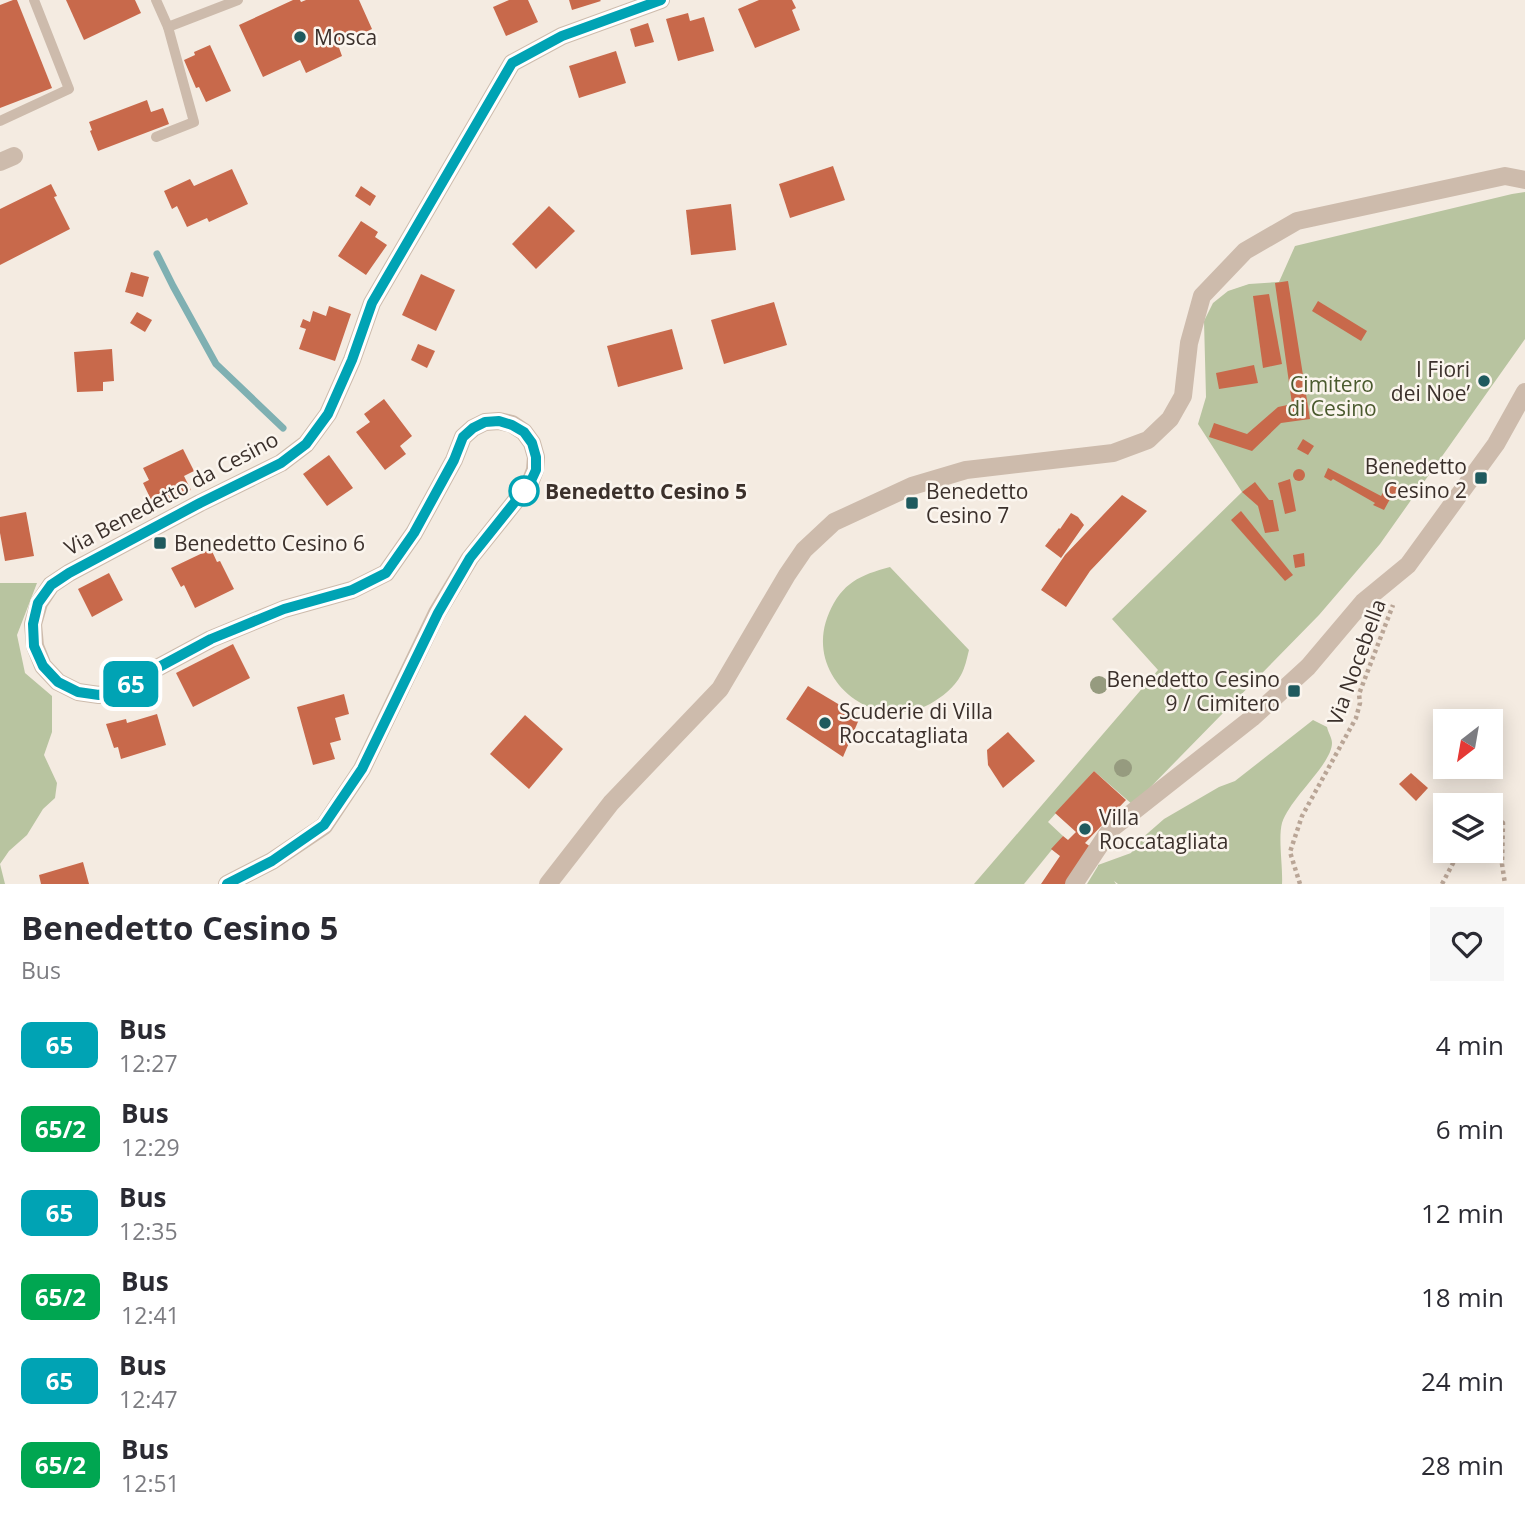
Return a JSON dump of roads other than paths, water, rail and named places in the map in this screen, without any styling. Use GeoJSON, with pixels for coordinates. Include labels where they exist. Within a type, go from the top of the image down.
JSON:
{"type":"FeatureCollection","features":[{"type":"Feature","properties":{"kind":"street","name":"Via Benedetto da Cesino"},"geometry":{"type":"LineString","coordinates":[[227,884],[272,861],[324,825],[362,769],[444,602],[470,558],[530,483],[536,470],[532,443],[524,432],[499,421],[485,422],[473,428],[463,437],[454,460],[414,533],[386,573],[352,590],[284,609],[211,639],[121,690],[99,695],[78,692],[58,682],[43,666],[34,646],[33,624],[38,603],[51,585],[69,573],[281,463],[306,444],[328,414],[352,360],[372,303],[512,63],[562,36],[661,0]]}},
{"type":"Feature","properties":{"kind":"street"},"geometry":{"type":"LineString","coordinates":[[548,884],[611,803],[720,689],[804,550],[834,522],[912,486],[966,470],[1113,453],[1148,440],[1170,419],[1183,396],[1189,343],[1202,296],[1245,251],[1297,221],[1505,176],[1525,180]]}},
{"type":"Feature","properties":{"kind":"street"},"geometry":{"type":"LineString","coordinates":[[1074,884],[1110,830],[1252,718],[1308,667],[1363,602],[1408,565],[1496,444],[1525,392]]}},
{"type":"Feature","properties":{"kind":"lane"},"geometry":{"type":"LineString","coordinates":[[0,121],[69,89],[34,0]]}},
{"type":"Feature","properties":{"kind":"lane"},"geometry":{"type":"LineString","coordinates":[[156,0],[168,27],[194,122],[156,136]]}},
{"type":"Feature","properties":{"kind":"lane"},"geometry":{"type":"LineString","coordinates":[[168,27],[238,0]]}},
{"type":"Feature","properties":{"kind":"waterway"},"geometry":{"type":"LineString","coordinates":[[157,254],[216,364],[283,428]]}},
{"type":"Feature","properties":{"kind":"place","name":"Mosca"},"geometry":{"type":"Point","coordinates":[300,37]}},
{"type":"Feature","properties":{"kind":"place","name":"I Fiori dei Noe’"},"geometry":{"type":"Point","coordinates":[1484,381]}},
{"type":"Feature","properties":{"kind":"place","name":"Benedetto Cesino 2"},"geometry":{"type":"Point","coordinates":[1481,478]}},
{"type":"Feature","properties":{"kind":"place","name":"Benedetto Cesino 5"},"geometry":{"type":"Point","coordinates":[524,491]}},
{"type":"Feature","properties":{"kind":"place","name":"Benedetto Cesino 7"},"geometry":{"type":"Point","coordinates":[912,503]}},
{"type":"Feature","properties":{"kind":"place","name":"Benedetto Cesino 6"},"geometry":{"type":"Point","coordinates":[160,543]}},
{"type":"Feature","properties":{"kind":"place","name":"Benedetto Cesino 9 / Cimitero"},"geometry":{"type":"Point","coordinates":[1294,691]}},
{"type":"Feature","properties":{"kind":"place","name":"Scuderie di Villa Roccatagliata"},"geometry":{"type":"Point","coordinates":[825,723]}},
{"type":"Feature","properties":{"kind":"place","name":"Villa Roccatagliata"},"geometry":{"type":"Point","coordinates":[1085,829]}},
{"type":"Feature","properties":{"kind":"park label","name":"Cimitero di Cesino"},"geometry":{"type":"Point","coordinates":[1332,396]}}]}
